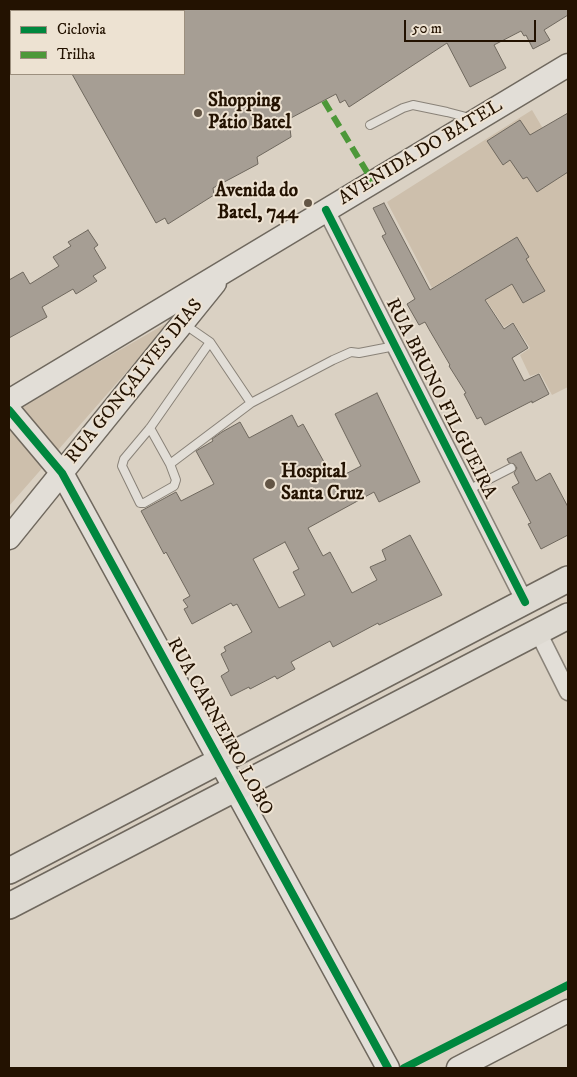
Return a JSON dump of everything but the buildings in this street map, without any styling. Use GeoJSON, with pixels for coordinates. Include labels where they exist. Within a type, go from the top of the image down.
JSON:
{"type":"FeatureCollection","features":[{"type":"Feature","properties":{"kind":"main road","name":"AVENIDA DO BATEL"},"geometry":{"type":"LineString","coordinates":[[9,401],[568,65]]}},
{"type":"Feature","properties":{"kind":"main road","name":"RUA GONÇALVES DIAS"},"geometry":{"type":"LineString","coordinates":[[9,538],[223,272]]}},
{"type":"Feature","properties":{"kind":"main road","name":"RUA CARNEIRO LOBO"},"geometry":{"type":"LineString","coordinates":[[9,410],[62,473],[388,1068]]}},
{"type":"Feature","properties":{"kind":"main road"},"geometry":{"type":"LineString","coordinates":[[9,871],[568,580]]}},
{"type":"Feature","properties":{"kind":"main road"},"geometry":{"type":"LineString","coordinates":[[9,906],[568,616]]}},
{"type":"Feature","properties":{"kind":"main road"},"geometry":{"type":"LineString","coordinates":[[296,721],[356,727]]}},
{"type":"Feature","properties":{"kind":"main road"},"geometry":{"type":"LineString","coordinates":[[458,1068],[568,1011]]}},
{"type":"Feature","properties":{"kind":"street","name":"RUA BRUNO FILGUEIRA"},"geometry":{"type":"LineString","coordinates":[[326,210],[525,602]]}},
{"type":"Feature","properties":{"kind":"street"},"geometry":{"type":"LineString","coordinates":[[538,632],[568,692]]}},
{"type":"Feature","properties":{"kind":"lane"},"geometry":{"type":"LineString","coordinates":[[370,125],[403,108],[413,106],[476,120]]}},
{"type":"Feature","properties":{"kind":"lane"},"geometry":{"type":"LineString","coordinates":[[183,324],[210,342],[251,403]]}},
{"type":"Feature","properties":{"kind":"lane"},"geometry":{"type":"LineString","coordinates":[[150,428],[170,464],[176,480],[174,486],[144,503],[140,503],[122,466],[124,459],[150,428],[210,342]]}},
{"type":"Feature","properties":{"kind":"lane"},"geometry":{"type":"LineString","coordinates":[[170,464],[251,403],[351,352],[359,353],[395,346]]}},
{"type":"Feature","properties":{"kind":"lane"},"geometry":{"type":"LineString","coordinates":[[468,490],[511,468]]}},
{"type":"Feature","properties":{"kind":"shaded area"},"geometry":{"type":"Polygon","coordinates":[[[532,110],[568,171],[568,387],[552,395],[540,373],[530,376],[520,355],[530,348],[513,322],[504,327],[486,300],[482,301],[463,269],[432,288],[387,202],[532,110]]]}},
{"type":"Feature","properties":{"kind":"shaded area"},"geometry":{"type":"Polygon","coordinates":[[[172,320],[9,506],[9,414],[172,320]]]}},
{"type":"Feature","properties":{"kind":"marked path"},"geometry":{"type":"LineString","coordinates":[[324,101],[373,182]]}},
{"type":"Feature","properties":{"kind":"cycle path"},"geometry":{"type":"LineString","coordinates":[[326,210],[525,602]]}},
{"type":"Feature","properties":{"kind":"cycle path"},"geometry":{"type":"LineString","coordinates":[[9,410],[62,473],[388,1068]]}},
{"type":"Feature","properties":{"kind":"cycle path"},"geometry":{"type":"LineString","coordinates":[[404,1068],[568,985]]}},
{"type":"Feature","properties":{"kind":"place","name":"Shopping Pátio Batel"},"geometry":{"type":"Point","coordinates":[198,113]}},
{"type":"Feature","properties":{"kind":"place","name":"Avenida do Batel, 744"},"geometry":{"type":"Point","coordinates":[308,203]}},
{"type":"Feature","properties":{"kind":"place","name":"Hospital Santa Cruz"},"geometry":{"type":"Point","coordinates":[270,484]}}]}
